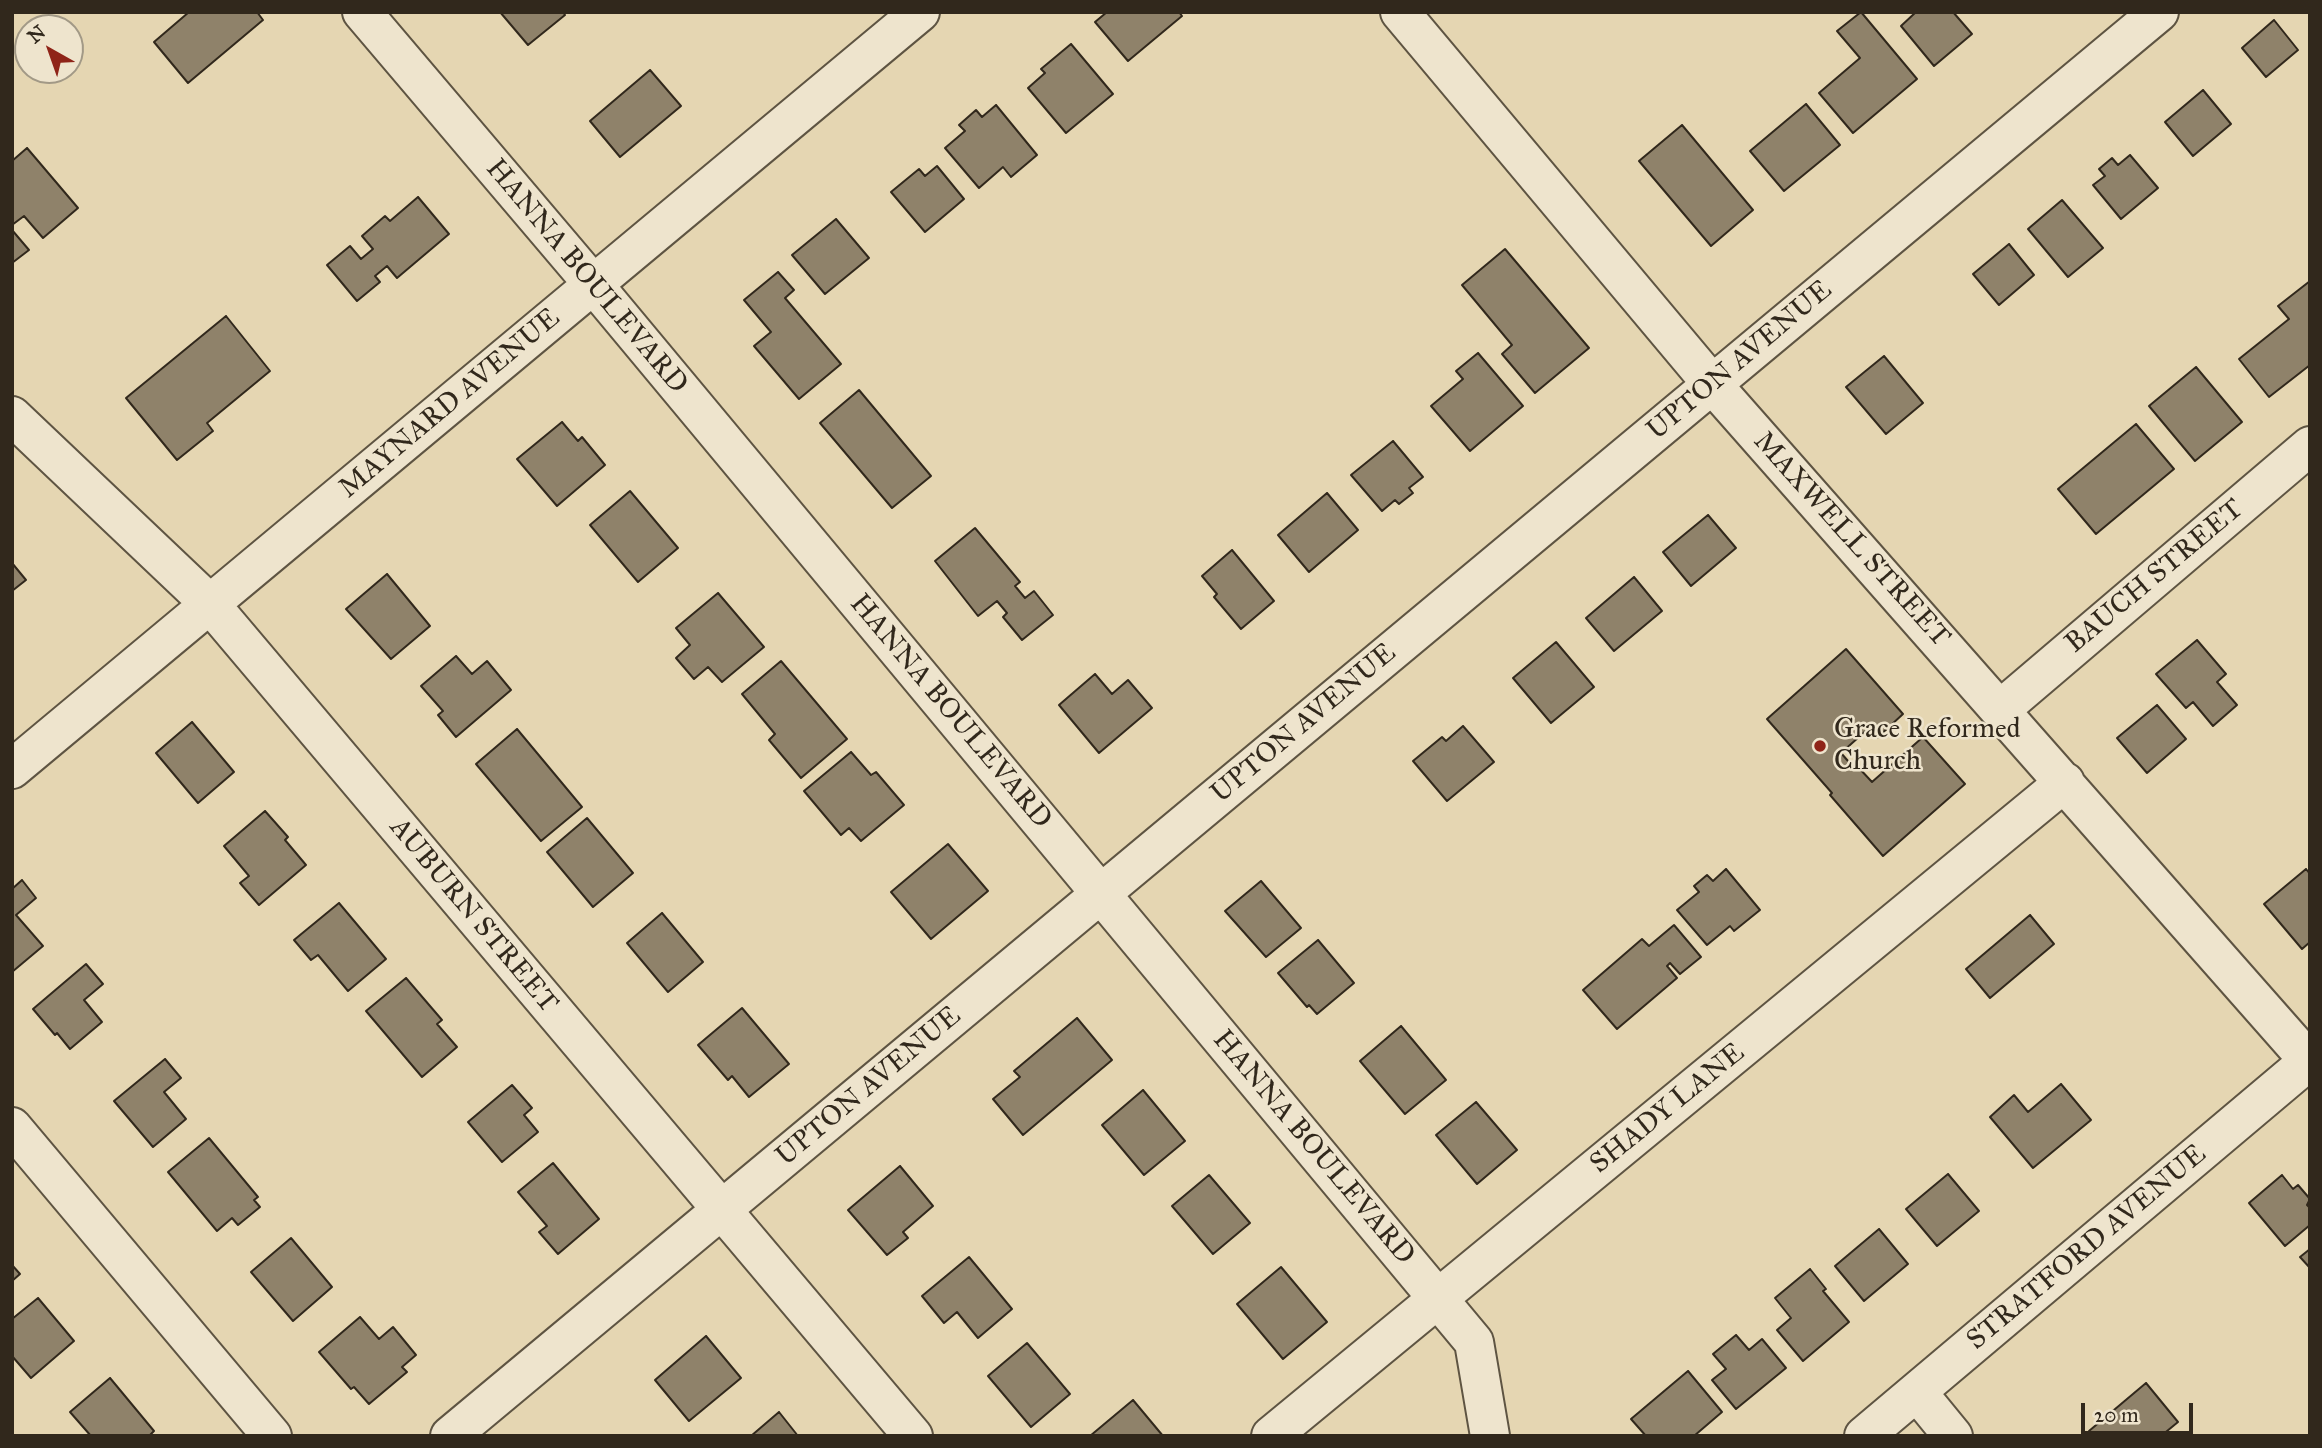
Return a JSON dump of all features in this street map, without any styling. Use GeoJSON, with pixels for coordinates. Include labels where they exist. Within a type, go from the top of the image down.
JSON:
{"type":"FeatureCollection","features":[{"type":"Feature","properties":{"kind":"street","name":"HANNA BOULEVARD"},"geometry":{"type":"LineString","coordinates":[[362,12],[593,284],[1474,1342],[1490,1436]]}},
{"type":"Feature","properties":{"kind":"street","name":"MAYNARD AVENUE"},"geometry":{"type":"LineString","coordinates":[[12,769],[920,12]]}},
{"type":"Feature","properties":{"kind":"street","name":"MAXWELL STREET"},"geometry":{"type":"LineString","coordinates":[[1400,12],[1713,384],[2309,1061]]}},
{"type":"Feature","properties":{"kind":"street","name":"UPTON AVENUE"},"geometry":{"type":"LineString","coordinates":[[450,1436],[2159,12]]}},
{"type":"Feature","properties":{"kind":"street","name":"AUBURN STREET"},"geometry":{"type":"LineString","coordinates":[[12,416],[210,604],[913,1436]]}},
{"type":"Feature","properties":{"kind":"street","name":"BAUCH STREET"},"geometry":{"type":"LineString","coordinates":[[2001,709],[2310,446]]}},
{"type":"Feature","properties":{"kind":"street","name":"SHADY LANE"},"geometry":{"type":"LineString","coordinates":[[1271,1436],[2065,782]]}},
{"type":"Feature","properties":{"kind":"street","name":"STRATFORD AVENUE"},"geometry":{"type":"LineString","coordinates":[[1864,1436],[2309,1061]]}},
{"type":"Feature","properties":{"kind":"street"},"geometry":{"type":"LineString","coordinates":[[12,1127],[272,1436]]}},
{"type":"Feature","properties":{"kind":"street"},"geometry":{"type":"LineString","coordinates":[[1917,1392],[1953,1436]]}},
{"type":"Feature","properties":{"kind":"building"},"geometry":{"type":"Polygon","coordinates":[[[189,12],[257,12],[263,20],[188,83],[154,42],[189,12]]]}},
{"type":"Feature","properties":{"kind":"building"},"geometry":{"type":"Polygon","coordinates":[[[500,12],[563,12],[565,15],[528,45],[500,12]]]}},
{"type":"Feature","properties":{"kind":"building"},"geometry":{"type":"Polygon","coordinates":[[[1107,12],[1179,12],[1182,16],[1128,61],[1095,22],[1107,12]]]}},
{"type":"Feature","properties":{"kind":"building"},"geometry":{"type":"Polygon","coordinates":[[[1861,12],[1917,79],[1853,133],[1819,93],[1860,58],[1837,31],[1861,12]]]}},
{"type":"Feature","properties":{"kind":"building"},"geometry":{"type":"Polygon","coordinates":[[[1916,12],[1953,12],[1972,34],[1934,66],[1901,26],[1916,12]]]}},
{"type":"Feature","properties":{"kind":"building"},"geometry":{"type":"Polygon","coordinates":[[[2274,20],[2298,50],[2266,77],[2242,48],[2274,20]]]}},
{"type":"Feature","properties":{"kind":"building"},"geometry":{"type":"Polygon","coordinates":[[[1071,44],[1113,94],[1066,133],[1028,88],[1045,73],[1041,69],[1071,44]]]}},
{"type":"Feature","properties":{"kind":"building"},"geometry":{"type":"Polygon","coordinates":[[[650,70],[681,106],[620,157],[590,121],[650,70]]]}},
{"type":"Feature","properties":{"kind":"building"},"geometry":{"type":"Polygon","coordinates":[[[2203,90],[2231,124],[2193,156],[2165,122],[2203,90]]]}},
{"type":"Feature","properties":{"kind":"building"},"geometry":{"type":"Polygon","coordinates":[[[1806,104],[1840,145],[1784,191],[1750,151],[1806,104]]]}},
{"type":"Feature","properties":{"kind":"building"},"geometry":{"type":"Polygon","coordinates":[[[996,105],[1037,155],[1011,177],[1003,167],[979,188],[945,148],[965,131],[959,125],[976,110],[982,117],[996,105]]]}},
{"type":"Feature","properties":{"kind":"building"},"geometry":{"type":"Polygon","coordinates":[[[1682,125],[1753,210],[1711,246],[1639,161],[1682,125]]]}},
{"type":"Feature","properties":{"kind":"building"},"geometry":{"type":"Polygon","coordinates":[[[27,148],[78,208],[43,238],[24,216],[12,225],[12,161],[27,148]]]}},
{"type":"Feature","properties":{"kind":"building"},"geometry":{"type":"Polygon","coordinates":[[[2130,155],[2158,188],[2121,219],[2093,185],[2105,176],[2099,169],[2112,158],[2118,165],[2130,155]]]}},
{"type":"Feature","properties":{"kind":"building"},"geometry":{"type":"Polygon","coordinates":[[[937,166],[964,199],[925,232],[891,192],[919,169],[925,176],[937,166]]]}},
{"type":"Feature","properties":{"kind":"building"},"geometry":{"type":"Polygon","coordinates":[[[418,197],[449,234],[397,278],[387,266],[375,276],[380,282],[357,301],[327,265],[350,246],[361,259],[373,249],[362,236],[385,216],[390,221],[418,197]]]}},
{"type":"Feature","properties":{"kind":"building"},"geometry":{"type":"Polygon","coordinates":[[[2062,200],[2103,248],[2068,277],[2028,229],[2062,200]]]}},
{"type":"Feature","properties":{"kind":"building"},"geometry":{"type":"Polygon","coordinates":[[[836,219],[869,258],[825,294],[792,255],[836,219]]]}},
{"type":"Feature","properties":{"kind":"building"},"geometry":{"type":"Polygon","coordinates":[[[12,230],[29,250],[12,263],[12,230]]]}},
{"type":"Feature","properties":{"kind":"building"},"geometry":{"type":"Polygon","coordinates":[[[2009,244],[2034,275],[1999,305],[1973,274],[2009,244]]]}},
{"type":"Feature","properties":{"kind":"building"},"geometry":{"type":"Polygon","coordinates":[[[1505,249],[1589,348],[1535,393],[1502,354],[1512,345],[1462,285],[1505,249]]]}},
{"type":"Feature","properties":{"kind":"building"},"geometry":{"type":"Polygon","coordinates":[[[778,272],[794,290],[785,298],[841,364],[799,399],[754,346],[771,332],[744,300],[778,272]]]}},
{"type":"Feature","properties":{"kind":"building"},"geometry":{"type":"Polygon","coordinates":[[[2310,281],[2310,365],[2269,397],[2239,359],[2289,319],[2278,306],[2310,281]]]}},
{"type":"Feature","properties":{"kind":"building"},"geometry":{"type":"Polygon","coordinates":[[[226,316],[270,371],[207,423],[213,431],[177,460],[126,398],[226,316]]]}},
{"type":"Feature","properties":{"kind":"building"},"geometry":{"type":"Polygon","coordinates":[[[1478,353],[1523,406],[1470,451],[1431,406],[1463,379],[1456,371],[1478,353]]]}},
{"type":"Feature","properties":{"kind":"building"},"geometry":{"type":"Polygon","coordinates":[[[1884,356],[1923,403],[1886,434],[1846,387],[1884,356]]]}},
{"type":"Feature","properties":{"kind":"building"},"geometry":{"type":"Polygon","coordinates":[[[2196,367],[2242,422],[2195,461],[2149,406],[2196,367]]]}},
{"type":"Feature","properties":{"kind":"building"},"geometry":{"type":"Polygon","coordinates":[[[859,390],[931,476],[892,508],[820,423],[859,390]]]}},
{"type":"Feature","properties":{"kind":"building"},"geometry":{"type":"Polygon","coordinates":[[[562,422],[578,441],[582,437],[605,465],[557,506],[517,459],[562,422]]]}},
{"type":"Feature","properties":{"kind":"building"},"geometry":{"type":"Polygon","coordinates":[[[2136,424],[2174,469],[2096,534],[2058,489],[2136,424]]]}},
{"type":"Feature","properties":{"kind":"building"},"geometry":{"type":"Polygon","coordinates":[[[1393,441],[1423,477],[1409,488],[1413,493],[1399,504],[1395,500],[1382,511],[1351,475],[1393,441]]]}},
{"type":"Feature","properties":{"kind":"building"},"geometry":{"type":"Polygon","coordinates":[[[630,491],[678,548],[638,582],[590,525],[630,491]]]}},
{"type":"Feature","properties":{"kind":"building"},"geometry":{"type":"Polygon","coordinates":[[[1327,493],[1358,530],[1309,572],[1278,535],[1327,493]]]}},
{"type":"Feature","properties":{"kind":"building"},"geometry":{"type":"Polygon","coordinates":[[[1708,515],[1736,548],[1691,586],[1663,552],[1708,515]]]}},
{"type":"Feature","properties":{"kind":"building"},"geometry":{"type":"Polygon","coordinates":[[[975,528],[1020,582],[1015,586],[1025,598],[1034,591],[1053,615],[1022,640],[1003,617],[1007,613],[997,601],[978,616],[935,561],[975,528]]]}},
{"type":"Feature","properties":{"kind":"building"},"geometry":{"type":"Polygon","coordinates":[[[1232,550],[1274,601],[1241,629],[1214,597],[1217,594],[1202,576],[1232,550]]]}},
{"type":"Feature","properties":{"kind":"building"},"geometry":{"type":"Polygon","coordinates":[[[12,563],[26,580],[12,591],[12,563]]]}},
{"type":"Feature","properties":{"kind":"building"},"geometry":{"type":"Polygon","coordinates":[[[387,574],[430,626],[391,659],[346,609],[387,574]]]}},
{"type":"Feature","properties":{"kind":"building"},"geometry":{"type":"Polygon","coordinates":[[[1634,577],[1662,611],[1614,651],[1586,618],[1634,577]]]}},
{"type":"Feature","properties":{"kind":"building"},"geometry":{"type":"Polygon","coordinates":[[[718,593],[764,647],[722,682],[708,667],[694,679],[676,658],[690,645],[676,628],[718,593]]]}},
{"type":"Feature","properties":{"kind":"building"},"geometry":{"type":"Polygon","coordinates":[[[2197,640],[2226,674],[2217,682],[2237,705],[2213,726],[2193,702],[2186,708],[2156,674],[2197,640]]]}},
{"type":"Feature","properties":{"kind":"building"},"geometry":{"type":"Polygon","coordinates":[[[1556,642],[1594,687],[1551,723],[1513,678],[1556,642]]]}},
{"type":"Feature","properties":{"kind":"building","name":"Grace Reformed Church"},"geometry":{"type":"Polygon","coordinates":[[[1846,649],[1903,714],[1877,738],[1869,728],[1841,753],[1855,769],[1858,767],[1872,782],[1923,737],[1965,784],[1883,856],[1767,719],[1846,649]]]}},
{"type":"Feature","properties":{"kind":"building"},"geometry":{"type":"Polygon","coordinates":[[[456,656],[472,674],[487,661],[511,690],[456,737],[438,715],[443,711],[421,686],[456,656]]]}},
{"type":"Feature","properties":{"kind":"building"},"geometry":{"type":"Polygon","coordinates":[[[781,661],[847,739],[801,778],[769,740],[775,734],[742,694],[781,661]]]}},
{"type":"Feature","properties":{"kind":"building"},"geometry":{"type":"Polygon","coordinates":[[[1095,674],[1112,694],[1128,680],[1152,708],[1099,753],[1059,705],[1095,674]]]}},
{"type":"Feature","properties":{"kind":"building"},"geometry":{"type":"Polygon","coordinates":[[[2157,705],[2186,739],[2147,773],[2117,738],[2157,705]]]}},
{"type":"Feature","properties":{"kind":"building"},"geometry":{"type":"Polygon","coordinates":[[[192,722],[234,772],[198,803],[156,753],[192,722]]]}},
{"type":"Feature","properties":{"kind":"building"},"geometry":{"type":"Polygon","coordinates":[[[1463,726],[1494,762],[1447,801],[1413,761],[1442,737],[1446,741],[1463,726]]]}},
{"type":"Feature","properties":{"kind":"building"},"geometry":{"type":"Polygon","coordinates":[[[517,729],[582,807],[541,841],[476,764],[517,729]]]}},
{"type":"Feature","properties":{"kind":"building"},"geometry":{"type":"Polygon","coordinates":[[[851,752],[871,775],[876,772],[904,805],[861,841],[849,828],[841,835],[804,791],[851,752]]]}},
{"type":"Feature","properties":{"kind":"building"},"geometry":{"type":"Polygon","coordinates":[[[265,811],[288,837],[285,840],[306,865],[259,905],[240,883],[249,876],[224,846],[265,811]]]}},
{"type":"Feature","properties":{"kind":"building"},"geometry":{"type":"Polygon","coordinates":[[[587,818],[633,873],[593,907],[547,852],[587,818]]]}},
{"type":"Feature","properties":{"kind":"building"},"geometry":{"type":"Polygon","coordinates":[[[948,844],[988,891],[931,939],[891,892],[948,844]]]}},
{"type":"Feature","properties":{"kind":"building"},"geometry":{"type":"Polygon","coordinates":[[[1726,869],[1760,910],[1734,931],[1730,926],[1707,945],[1677,910],[1699,892],[1694,886],[1707,875],[1713,881],[1726,869]]]}},
{"type":"Feature","properties":{"kind":"building"},"geometry":{"type":"Polygon","coordinates":[[[2306,869],[2310,874],[2310,942],[2302,949],[2264,904],[2306,869]]]}},
{"type":"Feature","properties":{"kind":"building"},"geometry":{"type":"Polygon","coordinates":[[[22,880],[36,898],[16,915],[43,946],[12,972],[12,889],[22,880]]]}},
{"type":"Feature","properties":{"kind":"building"},"geometry":{"type":"Polygon","coordinates":[[[1261,881],[1301,928],[1266,957],[1225,911],[1261,881]]]}},
{"type":"Feature","properties":{"kind":"building"},"geometry":{"type":"Polygon","coordinates":[[[339,903],[386,959],[348,991],[318,955],[311,960],[294,940],[339,903]]]}},
{"type":"Feature","properties":{"kind":"building"},"geometry":{"type":"Polygon","coordinates":[[[662,913],[703,962],[668,992],[627,943],[662,913]]]}},
{"type":"Feature","properties":{"kind":"building"},"geometry":{"type":"Polygon","coordinates":[[[2030,915],[2054,944],[1990,998],[1966,969],[2030,915]]]}},
{"type":"Feature","properties":{"kind":"building"},"geometry":{"type":"Polygon","coordinates":[[[1674,925],[1701,957],[1680,974],[1670,963],[1667,966],[1677,978],[1617,1029],[1583,990],[1642,939],[1649,946],[1674,925]]]}},
{"type":"Feature","properties":{"kind":"building"},"geometry":{"type":"Polygon","coordinates":[[[1318,940],[1354,983],[1317,1014],[1309,1005],[1307,1007],[1278,973],[1318,940]]]}},
{"type":"Feature","properties":{"kind":"building"},"geometry":{"type":"Polygon","coordinates":[[[86,964],[103,984],[84,1000],[102,1022],[70,1049],[33,1009],[86,964]]]}},
{"type":"Feature","properties":{"kind":"building"},"geometry":{"type":"Polygon","coordinates":[[[406,978],[442,1020],[437,1024],[457,1047],[422,1077],[366,1011],[406,978]]]}},
{"type":"Feature","properties":{"kind":"building"},"geometry":{"type":"Polygon","coordinates":[[[742,1008],[789,1064],[749,1097],[732,1076],[728,1080],[698,1045],[742,1008]]]}},
{"type":"Feature","properties":{"kind":"building"},"geometry":{"type":"Polygon","coordinates":[[[1077,1018],[1112,1060],[1023,1135],[993,1099],[1020,1077],[1014,1071],[1077,1018]]]}},
{"type":"Feature","properties":{"kind":"building"},"geometry":{"type":"Polygon","coordinates":[[[1401,1026],[1446,1080],[1405,1114],[1360,1061],[1401,1026]]]}},
{"type":"Feature","properties":{"kind":"building"},"geometry":{"type":"Polygon","coordinates":[[[165,1059],[181,1078],[164,1092],[186,1119],[153,1147],[114,1101],[165,1059]]]}},
{"type":"Feature","properties":{"kind":"building"},"geometry":{"type":"Polygon","coordinates":[[[2061,1084],[2091,1120],[2033,1168],[1990,1117],[2014,1095],[2028,1112],[2061,1084]]]}},
{"type":"Feature","properties":{"kind":"building"},"geometry":{"type":"Polygon","coordinates":[[[512,1085],[532,1108],[524,1115],[538,1132],[502,1162],[468,1122],[512,1085]]]}},
{"type":"Feature","properties":{"kind":"building"},"geometry":{"type":"Polygon","coordinates":[[[1143,1090],[1185,1141],[1144,1175],[1102,1125],[1143,1090]]]}},
{"type":"Feature","properties":{"kind":"building"},"geometry":{"type":"Polygon","coordinates":[[[1476,1102],[1517,1150],[1477,1184],[1436,1135],[1476,1102]]]}},
{"type":"Feature","properties":{"kind":"building"},"geometry":{"type":"Polygon","coordinates":[[[209,1138],[258,1197],[254,1200],[260,1207],[238,1225],[232,1218],[217,1231],[168,1172],[209,1138]]]}},
{"type":"Feature","properties":{"kind":"building"},"geometry":{"type":"Polygon","coordinates":[[[553,1163],[599,1219],[558,1254],[539,1232],[547,1226],[518,1192],[553,1163]]]}},
{"type":"Feature","properties":{"kind":"building"},"geometry":{"type":"Polygon","coordinates":[[[900,1166],[933,1206],[903,1232],[908,1238],[887,1255],[848,1210],[900,1166]]]}},
{"type":"Feature","properties":{"kind":"building"},"geometry":{"type":"Polygon","coordinates":[[[1948,1174],[1979,1211],[1937,1246],[1906,1209],[1948,1174]]]}},
{"type":"Feature","properties":{"kind":"building"},"geometry":{"type":"Polygon","coordinates":[[[1209,1175],[1250,1223],[1213,1254],[1172,1206],[1209,1175]]]}},
{"type":"Feature","properties":{"kind":"building"},"geometry":{"type":"Polygon","coordinates":[[[2282,1175],[2293,1189],[2298,1185],[2310,1199],[2307,1205],[2310,1208],[2310,1225],[2285,1246],[2249,1203],[2282,1175]]]}},
{"type":"Feature","properties":{"kind":"building"},"geometry":{"type":"Polygon","coordinates":[[[1879,1229],[1908,1264],[1864,1301],[1835,1266],[1879,1229]]]}},
{"type":"Feature","properties":{"kind":"building"},"geometry":{"type":"Polygon","coordinates":[[[291,1238],[332,1287],[293,1321],[251,1272],[291,1238]]]}},
{"type":"Feature","properties":{"kind":"building"},"geometry":{"type":"Polygon","coordinates":[[[2310,1249],[2310,1268],[2300,1257],[2310,1249]]]}},
{"type":"Feature","properties":{"kind":"building"},"geometry":{"type":"Polygon","coordinates":[[[969,1257],[1012,1309],[978,1338],[957,1312],[944,1323],[922,1296],[969,1257]]]}},
{"type":"Feature","properties":{"kind":"building"},"geometry":{"type":"Polygon","coordinates":[[[12,1265],[20,1274],[12,1281],[12,1265]]]}},
{"type":"Feature","properties":{"kind":"building"},"geometry":{"type":"Polygon","coordinates":[[[1281,1267],[1327,1322],[1283,1359],[1237,1304],[1281,1267]]]}},
{"type":"Feature","properties":{"kind":"building"},"geometry":{"type":"Polygon","coordinates":[[[1810,1269],[1826,1289],[1823,1291],[1849,1322],[1803,1361],[1777,1330],[1791,1318],[1775,1298],[1810,1269]]]}},
{"type":"Feature","properties":{"kind":"building"},"geometry":{"type":"Polygon","coordinates":[[[38,1298],[74,1341],[31,1378],[12,1356],[12,1319],[38,1298]]]}},
{"type":"Feature","properties":{"kind":"building"},"geometry":{"type":"Polygon","coordinates":[[[360,1317],[379,1339],[393,1327],[416,1355],[402,1367],[407,1372],[369,1404],[354,1387],[351,1389],[319,1352],[360,1317]]]}},
{"type":"Feature","properties":{"kind":"building"},"geometry":{"type":"Polygon","coordinates":[[[1736,1335],[1749,1350],[1762,1339],[1786,1368],[1736,1409],[1712,1380],[1726,1369],[1713,1354],[1736,1335]]]}},
{"type":"Feature","properties":{"kind":"building"},"geometry":{"type":"Polygon","coordinates":[[[706,1336],[741,1378],[689,1421],[655,1380],[706,1336]]]}},
{"type":"Feature","properties":{"kind":"building"},"geometry":{"type":"Polygon","coordinates":[[[1027,1343],[1070,1394],[1031,1427],[988,1376],[1027,1343]]]}},
{"type":"Feature","properties":{"kind":"building"},"geometry":{"type":"Polygon","coordinates":[[[1688,1371],[1722,1412],[1694,1436],[1646,1436],[1631,1419],[1688,1371]]]}},
{"type":"Feature","properties":{"kind":"building"},"geometry":{"type":"Polygon","coordinates":[[[110,1378],[154,1431],[149,1436],[91,1436],[70,1412],[110,1378]]]}},
{"type":"Feature","properties":{"kind":"building"},"geometry":{"type":"Polygon","coordinates":[[[2146,1383],[2178,1422],[2161,1436],[2093,1436],[2089,1431],[2146,1383]]]}},
{"type":"Feature","properties":{"kind":"building"},"geometry":{"type":"Polygon","coordinates":[[[1133,1400],[1163,1436],[1090,1436],[1133,1400]]]}},
{"type":"Feature","properties":{"kind":"building"},"geometry":{"type":"Polygon","coordinates":[[[779,1412],[798,1436],[751,1436],[779,1412]]]}},
{"type":"Feature","properties":{"kind":"place","name":"Grace Reformed Church"},"geometry":{"type":"Point","coordinates":[1820,746]}}]}
